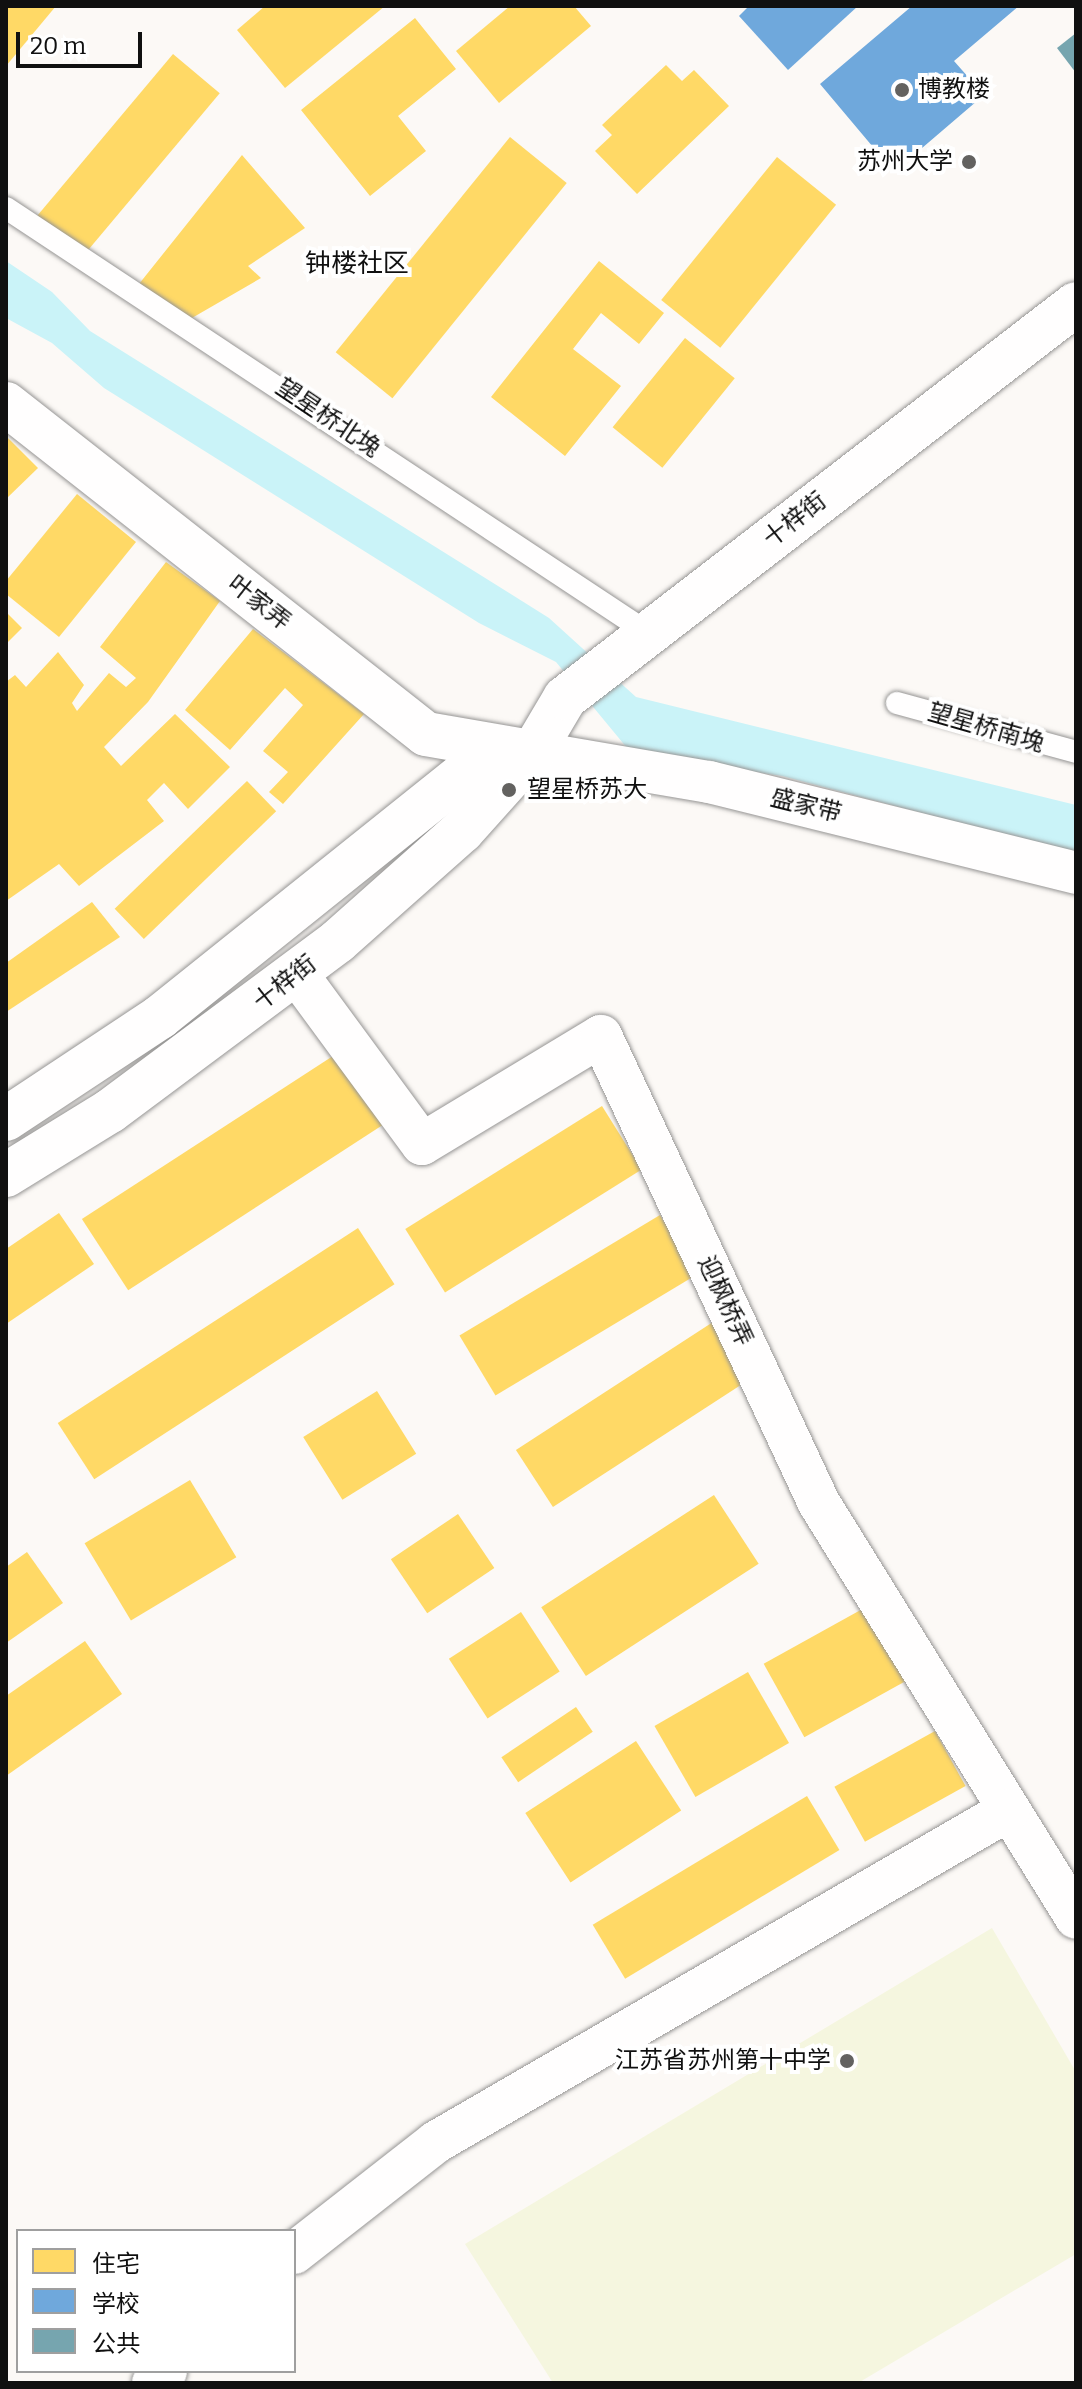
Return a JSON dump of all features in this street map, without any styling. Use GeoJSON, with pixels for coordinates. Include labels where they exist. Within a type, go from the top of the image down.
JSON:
{"type":"FeatureCollection","features":[{"type":"Feature","properties":{"kind":"street","name":"十梓街"},"geometry":{"type":"LineString","coordinates":[[6,1175],[110,1111],[297,974],[462,831],[533,752],[565,698],[1076,304]]}},
{"type":"Feature","properties":{"kind":"street","name":"叶家弄"},"geometry":{"type":"LineString","coordinates":[[6,404],[426,734],[533,752]]}},
{"type":"Feature","properties":{"kind":"street","name":"盛家带"},"geometry":{"type":"LineString","coordinates":[[533,752],[709,782],[1076,873]]}},
{"type":"Feature","properties":{"kind":"street"},"geometry":{"type":"LineString","coordinates":[[6,1119],[160,1017],[471,768],[533,752]]}},
{"type":"Feature","properties":{"kind":"street","name":"迎枫桥弄"},"geometry":{"type":"LineString","coordinates":[[297,974],[422,1144],[601,1036],[819,1503],[1076,1918]]}},
{"type":"Feature","properties":{"kind":"street"},"geometry":{"type":"LineString","coordinates":[[296,2251],[436,2142],[1009,1810]]}},
{"type":"Feature","properties":{"kind":"lane","name":"望星桥北堍"},"geometry":{"type":"LineString","coordinates":[[6,208],[632,644]]}},
{"type":"Feature","properties":{"kind":"lane","name":"望星桥南堍"},"geometry":{"type":"LineString","coordinates":[[897,703],[1076,752]]}},
{"type":"Feature","properties":{"kind":"green space","name":"江苏省苏州第十中学"},"geometry":{"type":"Polygon","coordinates":[[[992,1928],[1076,2072],[1076,2254],[858,2383],[553,2383],[465,2244],[992,1928]]]}},
{"type":"Feature","properties":{"kind":"water"},"geometry":{"type":"Polygon","coordinates":[[[6,261],[52,292],[90,331],[549,618],[636,697],[1076,805],[1076,854],[782,776],[632,754],[556,662],[479,623],[104,388],[52,343],[6,318],[6,261]]]}},
{"type":"Feature","properties":{"kind":"building: 住宅"},"geometry":{"type":"Polygon","coordinates":[[[6,6],[56,6],[6,66],[6,6]]]}},
{"type":"Feature","properties":{"kind":"building: 住宅"},"geometry":{"type":"Polygon","coordinates":[[[265,6],[385,6],[285,88],[237,30],[265,6]]]}},
{"type":"Feature","properties":{"kind":"building: 住宅"},"geometry":{"type":"Polygon","coordinates":[[[510,6],[574,6],[591,26],[499,103],[456,51],[510,6]]]}},
{"type":"Feature","properties":{"kind":"building: 住宅"},"geometry":{"type":"Polygon","coordinates":[[[415,18],[456,69],[398,116],[426,151],[370,196],[301,110],[415,18]]]}},
{"type":"Feature","properties":{"kind":"building: 住宅"},"geometry":{"type":"Polygon","coordinates":[[[173,54],[220,93],[78,262],[32,223],[173,54]]]}},
{"type":"Feature","properties":{"kind":"building: 住宅"},"geometry":{"type":"Polygon","coordinates":[[[666,65],[682,81],[694,70],[729,106],[637,194],[595,151],[612,135],[602,125],[666,65]]]}},
{"type":"Feature","properties":{"kind":"building: 住宅"},"geometry":{"type":"Polygon","coordinates":[[[510,137],[567,183],[392,398],[336,352],[510,137]]]}},
{"type":"Feature","properties":{"kind":"building: 住宅"},"geometry":{"type":"Polygon","coordinates":[[[242,155],[305,228],[248,266],[261,278],[185,322],[135,289],[242,155]]]}},
{"type":"Feature","properties":{"kind":"building: 住宅"},"geometry":{"type":"Polygon","coordinates":[[[777,157],[836,205],[720,348],[661,300],[777,157]]]}},
{"type":"Feature","properties":{"kind":"building: 住宅"},"geometry":{"type":"Polygon","coordinates":[[[599,261],[664,313],[639,344],[601,313],[573,349],[621,386],[565,456],[491,397],[599,261]]]}},
{"type":"Feature","properties":{"kind":"building: 住宅"},"geometry":{"type":"Polygon","coordinates":[[[685,338],[735,378],[662,468],[613,427],[685,338]]]}},
{"type":"Feature","properties":{"kind":"building: 住宅"},"geometry":{"type":"Polygon","coordinates":[[[6,436],[38,468],[6,499],[6,436]]]}},
{"type":"Feature","properties":{"kind":"building: 住宅"},"geometry":{"type":"Polygon","coordinates":[[[77,494],[136,542],[59,637],[6,594],[6,581],[77,494]]]}},
{"type":"Feature","properties":{"kind":"building: 住宅"},"geometry":{"type":"Polygon","coordinates":[[[166,562],[220,601],[148,702],[104,747],[121,766],[175,714],[230,767],[188,809],[164,783],[147,800],[164,821],[79,886],[59,864],[6,901],[6,682],[15,675],[26,687],[58,652],[84,685],[72,703],[77,711],[109,673],[126,687],[136,678],[100,647],[166,562]]]}},
{"type":"Feature","properties":{"kind":"building: 住宅"},"geometry":{"type":"Polygon","coordinates":[[[6,612],[22,628],[6,644],[6,612]]]}},
{"type":"Feature","properties":{"kind":"building: 住宅"},"geometry":{"type":"Polygon","coordinates":[[[253,629],[364,714],[283,804],[269,792],[288,772],[263,751],[303,705],[285,688],[230,750],[185,710],[253,629]]]}},
{"type":"Feature","properties":{"kind":"building: 住宅"},"geometry":{"type":"Polygon","coordinates":[[[247,781],[276,811],[144,939],[115,909],[247,781]]]}},
{"type":"Feature","properties":{"kind":"building: 住宅"},"geometry":{"type":"Polygon","coordinates":[[[92,902],[120,937],[6,1012],[6,963],[92,902]]]}},
{"type":"Feature","properties":{"kind":"building: 住宅"},"geometry":{"type":"Polygon","coordinates":[[[336,1054],[382,1125],[128,1290],[82,1219],[336,1054]]]}},
{"type":"Feature","properties":{"kind":"building: 住宅"},"geometry":{"type":"Polygon","coordinates":[[[602,1106],[642,1170],[445,1293],[405,1229],[602,1106]]]}},
{"type":"Feature","properties":{"kind":"building: 住宅"},"geometry":{"type":"Polygon","coordinates":[[[59,1213],[94,1264],[6,1324],[6,1249],[59,1213]]]}},
{"type":"Feature","properties":{"kind":"building: 住宅"},"geometry":{"type":"Polygon","coordinates":[[[660,1215],[696,1275],[495,1396],[459,1336],[660,1215]]]}},
{"type":"Feature","properties":{"kind":"building: 住宅"},"geometry":{"type":"Polygon","coordinates":[[[358,1228],[394,1284],[94,1479],[58,1423],[358,1228]]]}},
{"type":"Feature","properties":{"kind":"building: 住宅"},"geometry":{"type":"Polygon","coordinates":[[[713,1322],[750,1379],[553,1507],[516,1450],[713,1322]]]}},
{"type":"Feature","properties":{"kind":"building: 住宅"},"geometry":{"type":"Polygon","coordinates":[[[377,1391],[416,1454],[342,1500],[303,1437],[377,1391]]]}},
{"type":"Feature","properties":{"kind":"building: 住宅"},"geometry":{"type":"Polygon","coordinates":[[[190,1480],[236,1557],[131,1620],[85,1543],[190,1480]]]}},
{"type":"Feature","properties":{"kind":"building: 住宅"},"geometry":{"type":"Polygon","coordinates":[[[714,1495],[759,1564],[586,1676],[541,1607],[714,1495]]]}},
{"type":"Feature","properties":{"kind":"building: 住宅"},"geometry":{"type":"Polygon","coordinates":[[[458,1514],[494,1568],[427,1613],[391,1559],[458,1514]]]}},
{"type":"Feature","properties":{"kind":"building: 住宅"},"geometry":{"type":"Polygon","coordinates":[[[27,1552],[63,1603],[6,1643],[6,1567],[27,1552]]]}},
{"type":"Feature","properties":{"kind":"building: 住宅"},"geometry":{"type":"Polygon","coordinates":[[[866,1607],[907,1680],[804,1737],[764,1664],[866,1607]]]}},
{"type":"Feature","properties":{"kind":"building: 住宅"},"geometry":{"type":"Polygon","coordinates":[[[521,1612],[560,1672],[488,1718],[449,1659],[521,1612]]]}},
{"type":"Feature","properties":{"kind":"building: 住宅"},"geometry":{"type":"Polygon","coordinates":[[[85,1641],[122,1694],[6,1776],[6,1696],[85,1641]]]}},
{"type":"Feature","properties":{"kind":"building: 住宅"},"geometry":{"type":"Polygon","coordinates":[[[748,1672],[789,1743],[695,1797],[654,1726],[748,1672]]]}},
{"type":"Feature","properties":{"kind":"building: 住宅"},"geometry":{"type":"Polygon","coordinates":[[[576,1707],[593,1732],[518,1782],[501,1757],[576,1707]]]}},
{"type":"Feature","properties":{"kind":"building: 住宅"},"geometry":{"type":"Polygon","coordinates":[[[935,1731],[966,1786],[865,1842],[834,1787],[935,1731]]]}},
{"type":"Feature","properties":{"kind":"building: 住宅"},"geometry":{"type":"Polygon","coordinates":[[[636,1741],[681,1811],[571,1883],[525,1813],[636,1741]]]}},
{"type":"Feature","properties":{"kind":"building: 住宅"},"geometry":{"type":"Polygon","coordinates":[[[807,1796],[839,1850],[625,1979],[593,1925],[807,1796]]]}},
{"type":"Feature","properties":{"kind":"building: 学校"},"geometry":{"type":"Polygon","coordinates":[[[749,6],[858,6],[788,70],[739,16],[749,6]]]}},
{"type":"Feature","properties":{"kind":"building: 学校","name":"博教楼"},"geometry":{"type":"Polygon","coordinates":[[[912,6],[1019,6],[954,61],[984,95],[894,172],[820,84],[912,6]]]}},
{"type":"Feature","properties":{"kind":"building: 公共"},"geometry":{"type":"Polygon","coordinates":[[[1076,33],[1076,73],[1057,48],[1076,33]]]}},
{"type":"Feature","properties":{"kind":"place","name":"博教楼"},"geometry":{"type":"Point","coordinates":[902,90]}},
{"type":"Feature","properties":{"kind":"place","name":"苏州大学"},"geometry":{"type":"Point","coordinates":[969,162]}},
{"type":"Feature","properties":{"kind":"place","name":"望星桥苏大"},"geometry":{"type":"Point","coordinates":[509,790]}},
{"type":"Feature","properties":{"kind":"place","name":"江苏省苏州第十中学"},"geometry":{"type":"Point","coordinates":[847,2061]}},
{"type":"Feature","properties":{"kind":"district","name":"钟楼社区"},"geometry":{"type":"Point","coordinates":[357,264]}}]}
